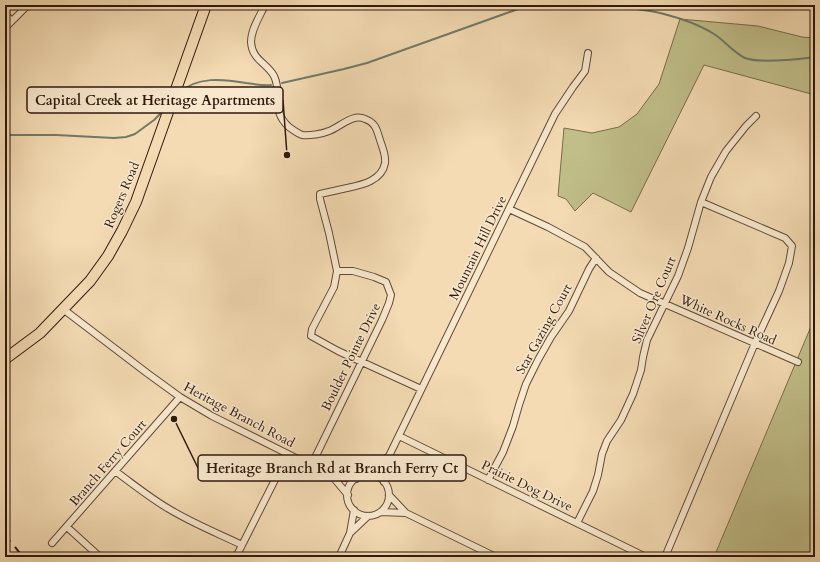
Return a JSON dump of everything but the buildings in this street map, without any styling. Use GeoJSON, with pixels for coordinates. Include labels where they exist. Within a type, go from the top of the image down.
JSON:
{"type":"FeatureCollection","features":[{"type":"Feature","properties":{"kind":"main road","name":"Rogers Road"},"geometry":{"type":"LineString","coordinates":[[5,359],[40,333],[90,281],[108,256],[136,202],[206,5]]}},
{"type":"Feature","properties":{"kind":"street"},"geometry":{"type":"LineString","coordinates":[[5,28],[28,5]]}},
{"type":"Feature","properties":{"kind":"street"},"geometry":{"type":"LineString","coordinates":[[266,5],[257,22],[251,41],[253,52],[259,61],[273,74],[276,81],[279,113],[285,123],[293,130],[303,135],[319,134],[329,131],[356,117],[363,118],[372,122],[375,126],[385,153],[385,164],[382,172],[377,177],[365,184],[320,194],[320,200],[337,271],[334,287],[312,329],[311,336],[338,351],[420,390]]}},
{"type":"Feature","properties":{"kind":"street"},"geometry":{"type":"LineString","coordinates":[[5,14],[12,21]]}},
{"type":"Feature","properties":{"kind":"street","name":"Mountain Hill Drive"},"geometry":{"type":"LineString","coordinates":[[384,482],[388,456],[555,114],[585,71],[588,53]]}},
{"type":"Feature","properties":{"kind":"street","name":"Silver Ore Court"},"geometry":{"type":"LineString","coordinates":[[577,523],[593,491],[602,454],[607,441],[621,420],[633,394],[641,370],[647,340],[678,276],[688,248],[701,202],[711,177],[726,151],[756,116]]}},
{"type":"Feature","properties":{"kind":"street"},"geometry":{"type":"LineString","coordinates":[[665,557],[781,284],[789,263],[792,246],[785,238],[701,202]]}},
{"type":"Feature","properties":{"kind":"street","name":"White Rocks Road"},"geometry":{"type":"LineString","coordinates":[[509,209],[548,227],[585,247],[609,272],[640,293],[798,362]]}},
{"type":"Feature","properties":{"kind":"street","name":"Star Gazing Court"},"geometry":{"type":"LineString","coordinates":[[488,480],[503,452],[526,384],[551,336],[569,311],[589,269],[596,258]]}},
{"type":"Feature","properties":{"kind":"street","name":"Boulder Pointe Drive"},"geometry":{"type":"LineString","coordinates":[[310,466],[382,320],[391,295],[386,282],[360,272],[337,271]]}},
{"type":"Feature","properties":{"kind":"street","name":"Heritage Branch Road"},"geometry":{"type":"LineString","coordinates":[[63,309],[147,373],[212,416],[332,476],[356,479]]}},
{"type":"Feature","properties":{"kind":"street","name":"Branch Ferry Court"},"geometry":{"type":"LineString","coordinates":[[52,543],[180,396]]}},
{"type":"Feature","properties":{"kind":"street","name":"Prairie Dog Drive"},"geometry":{"type":"LineString","coordinates":[[399,436],[646,557]]}},
{"type":"Feature","properties":{"kind":"street"},"geometry":{"type":"LineString","coordinates":[[236,557],[288,454]]}},
{"type":"Feature","properties":{"kind":"street","name":"Mountain Hill Drive"},"geometry":{"type":"LineString","coordinates":[[370,474],[388,456]]}},
{"type":"Feature","properties":{"kind":"street"},"geometry":{"type":"LineString","coordinates":[[115,471],[169,509],[192,522],[242,545]]}},
{"type":"Feature","properties":{"kind":"street"},"geometry":{"type":"LineString","coordinates":[[370,474],[384,482],[387,486],[389,496],[388,502],[381,512],[368,516],[354,510],[348,500],[348,495],[351,484],[356,479],[362,475],[370,474]]}},
{"type":"Feature","properties":{"kind":"street","name":"Heritage Branch Road"},"geometry":{"type":"LineString","coordinates":[[332,476],[348,495]]}},
{"type":"Feature","properties":{"kind":"street"},"geometry":{"type":"LineString","coordinates":[[389,496],[406,513],[496,557]]}},
{"type":"Feature","properties":{"kind":"street"},"geometry":{"type":"LineString","coordinates":[[341,556],[350,533],[354,510]]}},
{"type":"Feature","properties":{"kind":"street"},"geometry":{"type":"LineString","coordinates":[[381,512],[406,513]]}},
{"type":"Feature","properties":{"kind":"street"},"geometry":{"type":"LineString","coordinates":[[350,533],[368,516]]}},
{"type":"Feature","properties":{"kind":"street"},"geometry":{"type":"LineString","coordinates":[[67,527],[100,557]]}},
{"type":"Feature","properties":{"kind":"shaded area"},"geometry":{"type":"Polygon","coordinates":[[[680,19],[758,26],[802,37],[815,38],[815,95],[704,65],[631,212],[593,193],[575,211],[566,199],[558,196],[564,128],[592,133],[619,127],[637,114],[659,84],[680,19]]]}},
{"type":"Feature","properties":{"kind":"shaded area"},"geometry":{"type":"Polygon","coordinates":[[[815,317],[815,557],[714,557],[815,317]]]}},
{"type":"Feature","properties":{"kind":"waterway"},"geometry":{"type":"LineString","coordinates":[[282,83],[367,63],[521,8],[534,5]]}},
{"type":"Feature","properties":{"kind":"waterway"},"geometry":{"type":"LineString","coordinates":[[576,5],[598,8],[636,9],[673,17],[695,24],[708,31],[718,37],[741,56],[752,60],[760,61],[815,57]]}},
{"type":"Feature","properties":{"kind":"waterway"},"geometry":{"type":"LineString","coordinates":[[179,93],[194,84],[211,80],[228,80],[258,85],[271,85]]}},
{"type":"Feature","properties":{"kind":"waterway"},"geometry":{"type":"LineString","coordinates":[[5,135],[126,137],[135,134],[154,120],[164,110]]}},
{"type":"Feature","properties":{"kind":"railway"},"geometry":{"type":"LineString","coordinates":[[5,537],[23,557]]}},
{"type":"Feature","properties":{"kind":"place","name":"Capital Creek at Heritage Apartments"},"geometry":{"type":"Point","coordinates":[287,155]}},
{"type":"Feature","properties":{"kind":"place","name":"Heritage Branch Rd at Branch Ferry Ct"},"geometry":{"type":"Point","coordinates":[174,419]}}]}
